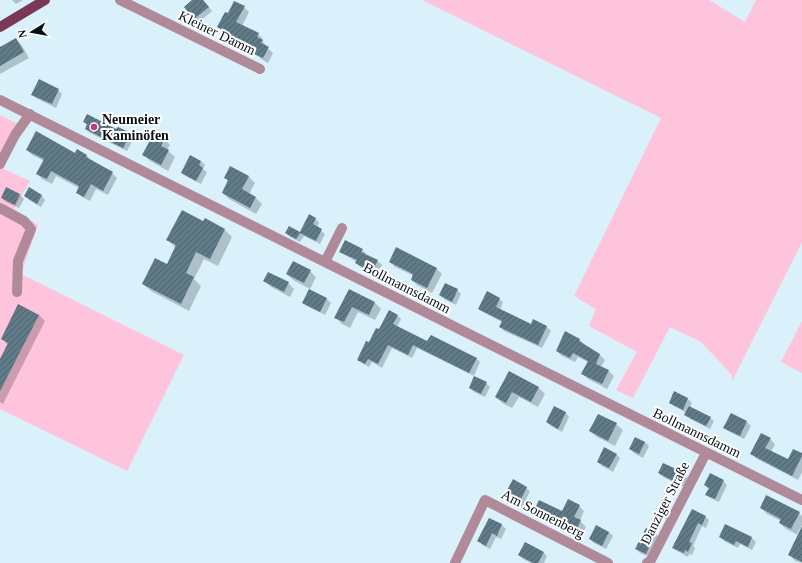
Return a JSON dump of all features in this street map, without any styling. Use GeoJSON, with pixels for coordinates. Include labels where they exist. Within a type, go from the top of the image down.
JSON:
{"type":"FeatureCollection","features":[{"type":"Feature","properties":{"kind":"main road"},"geometry":{"type":"LineString","coordinates":[[0,27],[45,0]]}},
{"type":"Feature","properties":{"kind":"street","name":"Kleiner Damm"},"geometry":{"type":"LineString","coordinates":[[120,0],[260,69]]}},
{"type":"Feature","properties":{"kind":"street","name":"Bollmannsdamm"},"geometry":{"type":"LineString","coordinates":[[0,100],[802,500]]}},
{"type":"Feature","properties":{"kind":"street"},"geometry":{"type":"LineString","coordinates":[[0,164],[15,135],[30,114]]}},
{"type":"Feature","properties":{"kind":"street"},"geometry":{"type":"LineString","coordinates":[[0,208],[24,220],[30,229],[18,260],[18,292]]}},
{"type":"Feature","properties":{"kind":"street"},"geometry":{"type":"LineString","coordinates":[[325,262],[342,228]]}},
{"type":"Feature","properties":{"kind":"street","name":"Danziger Straße"},"geometry":{"type":"LineString","coordinates":[[646,563],[651,560],[706,453]]}},
{"type":"Feature","properties":{"kind":"street","name":"Am Sonnenberg"},"geometry":{"type":"LineString","coordinates":[[455,563],[485,500],[608,563]]}},
{"type":"Feature","properties":{"kind":"shaded area"},"geometry":{"type":"Polygon","coordinates":[[[422,0],[709,0],[745,22],[756,0],[802,0],[802,242],[732,381],[731,374],[701,342],[670,327],[633,398],[616,390],[637,352],[589,326],[596,309],[574,296],[661,118],[422,0]]]}},
{"type":"Feature","properties":{"kind":"shaded area"},"geometry":{"type":"Polygon","coordinates":[[[0,115],[18,124],[4,169],[30,181],[14,209],[38,225],[21,274],[184,355],[127,471],[0,409],[0,115]]]}},
{"type":"Feature","properties":{"kind":"shaded area"},"geometry":{"type":"Polygon","coordinates":[[[802,321],[802,373],[781,362],[802,321]]]}},
{"type":"Feature","properties":{"kind":"building"},"geometry":{"type":"Polygon","coordinates":[[[192,0],[203,0],[209,7],[194,19],[184,7],[192,0]]]}},
{"type":"Feature","properties":{"kind":"building"},"geometry":{"type":"Polygon","coordinates":[[[234,1],[245,6],[236,22],[259,33],[257,37],[263,40],[261,43],[269,47],[263,58],[254,54],[257,48],[217,27],[225,12],[228,13],[234,1]]]}},
{"type":"Feature","properties":{"kind":"building"},"geometry":{"type":"Polygon","coordinates":[[[16,38],[24,52],[0,66],[0,47],[16,38]]]}},
{"type":"Feature","properties":{"kind":"building"},"geometry":{"type":"Polygon","coordinates":[[[39,79],[59,89],[52,104],[31,95],[39,79]]]}},
{"type":"Feature","properties":{"kind":"building"},"geometry":{"type":"Polygon","coordinates":[[[87,114],[116,129],[118,127],[131,133],[123,148],[85,129],[87,124],[83,122],[87,114]]]}},
{"type":"Feature","properties":{"kind":"building"},"geometry":{"type":"Polygon","coordinates":[[[36,131],[75,153],[77,149],[87,155],[86,157],[113,172],[103,191],[91,184],[84,197],[76,193],[79,186],[51,171],[47,179],[36,174],[44,159],[26,150],[36,131]]]}},
{"type":"Feature","properties":{"kind":"building"},"geometry":{"type":"Polygon","coordinates":[[[154,133],[165,138],[161,146],[169,150],[161,165],[142,155],[154,133]]]}},
{"type":"Feature","properties":{"kind":"building"},"geometry":{"type":"Polygon","coordinates":[[[190,155],[201,161],[199,165],[203,168],[196,181],[181,173],[190,155]]]}},
{"type":"Feature","properties":{"kind":"building"},"geometry":{"type":"Polygon","coordinates":[[[230,166],[249,176],[242,189],[256,197],[250,208],[222,193],[228,180],[224,178],[230,166]]]}},
{"type":"Feature","properties":{"kind":"building"},"geometry":{"type":"Polygon","coordinates":[[[6,187],[20,194],[15,205],[1,198],[6,187]]]}},
{"type":"Feature","properties":{"kind":"building"},"geometry":{"type":"Polygon","coordinates":[[[29,187],[42,195],[37,204],[24,196],[29,187]]]}},
{"type":"Feature","properties":{"kind":"building"},"geometry":{"type":"Polygon","coordinates":[[[182,210],[203,221],[205,218],[225,229],[210,259],[196,252],[186,273],[194,277],[181,304],[142,284],[155,258],[167,264],[176,245],[166,240],[182,210]]]}},
{"type":"Feature","properties":{"kind":"building"},"geometry":{"type":"Polygon","coordinates":[[[309,214],[316,218],[313,224],[322,229],[316,241],[300,233],[296,239],[285,233],[289,226],[300,232],[309,214]]]}},
{"type":"Feature","properties":{"kind":"building"},"geometry":{"type":"Polygon","coordinates":[[[345,240],[363,249],[361,252],[378,260],[372,272],[355,263],[357,260],[339,252],[345,240]]]}},
{"type":"Feature","properties":{"kind":"building"},"geometry":{"type":"Polygon","coordinates":[[[396,247],[437,268],[427,288],[411,280],[413,274],[389,262],[396,247]]]}},
{"type":"Feature","properties":{"kind":"building"},"geometry":{"type":"Polygon","coordinates":[[[293,261],[311,270],[304,283],[286,274],[293,261]]]}},
{"type":"Feature","properties":{"kind":"building"},"geometry":{"type":"Polygon","coordinates":[[[268,272],[289,282],[284,292],[263,281],[268,272]]]}},
{"type":"Feature","properties":{"kind":"building"},"geometry":{"type":"Polygon","coordinates":[[[445,283],[458,289],[452,302],[439,295],[445,283]]]}},
{"type":"Feature","properties":{"kind":"building"},"geometry":{"type":"Polygon","coordinates":[[[309,289],[327,298],[320,312],[302,303],[309,289]]]}},
{"type":"Feature","properties":{"kind":"building"},"geometry":{"type":"Polygon","coordinates":[[[349,289],[375,302],[369,315],[352,307],[344,322],[334,318],[349,289]]]}},
{"type":"Feature","properties":{"kind":"building"},"geometry":{"type":"Polygon","coordinates":[[[487,291],[500,298],[496,307],[531,324],[533,319],[547,326],[538,345],[499,327],[502,321],[478,309],[487,291]]]}},
{"type":"Feature","properties":{"kind":"building"},"geometry":{"type":"Polygon","coordinates":[[[18,304],[39,315],[0,391],[0,359],[8,343],[1,339],[18,304]]]}},
{"type":"Feature","properties":{"kind":"building"},"geometry":{"type":"Polygon","coordinates":[[[389,310],[398,315],[393,324],[427,341],[431,335],[477,358],[469,373],[413,345],[408,355],[388,345],[378,364],[368,359],[365,364],[357,360],[366,341],[369,342],[376,328],[379,329],[389,310]]]}},
{"type":"Feature","properties":{"kind":"building"},"geometry":{"type":"Polygon","coordinates":[[[565,331],[580,339],[579,341],[600,354],[596,364],[609,370],[602,384],[581,374],[588,361],[573,353],[570,358],[556,351],[565,331]]]}},
{"type":"Feature","properties":{"kind":"building"},"geometry":{"type":"Polygon","coordinates":[[[509,371],[539,387],[531,402],[512,392],[506,403],[495,397],[509,371]]]}},
{"type":"Feature","properties":{"kind":"building"},"geometry":{"type":"Polygon","coordinates":[[[474,376],[487,382],[481,394],[469,388],[474,376]]]}},
{"type":"Feature","properties":{"kind":"building"},"geometry":{"type":"Polygon","coordinates":[[[674,391],[688,398],[683,410],[669,403],[674,391]]]}},
{"type":"Feature","properties":{"kind":"building"},"geometry":{"type":"Polygon","coordinates":[[[554,406],[566,412],[558,429],[546,422],[554,406]]]}},
{"type":"Feature","properties":{"kind":"building"},"geometry":{"type":"Polygon","coordinates":[[[689,406],[711,417],[706,426],[684,415],[689,406]]]}},
{"type":"Feature","properties":{"kind":"building"},"geometry":{"type":"Polygon","coordinates":[[[731,413],[747,421],[740,436],[723,428],[731,413]]]}},
{"type":"Feature","properties":{"kind":"building"},"geometry":{"type":"Polygon","coordinates":[[[598,414],[617,423],[608,441],[589,431],[598,414]]]}},
{"type":"Feature","properties":{"kind":"building"},"geometry":{"type":"Polygon","coordinates":[[[761,433],[771,438],[765,448],[788,459],[793,449],[802,453],[792,476],[750,454],[761,433]]]}},
{"type":"Feature","properties":{"kind":"building"},"geometry":{"type":"Polygon","coordinates":[[[635,437],[645,442],[639,454],[629,449],[635,437]]]}},
{"type":"Feature","properties":{"kind":"building"},"geometry":{"type":"Polygon","coordinates":[[[604,447],[617,454],[609,468],[597,462],[604,447]]]}},
{"type":"Feature","properties":{"kind":"building"},"geometry":{"type":"Polygon","coordinates":[[[663,463],[685,473],[679,484],[658,473],[663,463]]]}},
{"type":"Feature","properties":{"kind":"building"},"geometry":{"type":"Polygon","coordinates":[[[710,473],[724,480],[715,499],[705,495],[709,488],[704,485],[710,473]]]}},
{"type":"Feature","properties":{"kind":"building"},"geometry":{"type":"Polygon","coordinates":[[[513,479],[527,487],[518,505],[503,498],[513,479]]]}},
{"type":"Feature","properties":{"kind":"building"},"geometry":{"type":"Polygon","coordinates":[[[766,495],[800,512],[791,529],[779,523],[781,519],[760,508],[766,495]]]}},
{"type":"Feature","properties":{"kind":"building"},"geometry":{"type":"Polygon","coordinates":[[[568,499],[580,505],[574,517],[581,520],[575,533],[533,512],[539,500],[562,511],[568,499]]]}},
{"type":"Feature","properties":{"kind":"building"},"geometry":{"type":"Polygon","coordinates":[[[692,509],[706,516],[702,525],[698,523],[689,542],[692,543],[688,552],[685,550],[684,553],[672,548],[692,509]]]}},
{"type":"Feature","properties":{"kind":"building"},"geometry":{"type":"Polygon","coordinates":[[[489,518],[502,524],[497,536],[492,533],[486,546],[477,541],[489,518]]]}},
{"type":"Feature","properties":{"kind":"building"},"geometry":{"type":"Polygon","coordinates":[[[725,524],[752,537],[748,547],[736,541],[734,545],[719,537],[725,524]]]}},
{"type":"Feature","properties":{"kind":"building"},"geometry":{"type":"Polygon","coordinates":[[[596,525],[609,532],[602,546],[589,539],[596,525]]]}},
{"type":"Feature","properties":{"kind":"building"},"geometry":{"type":"Polygon","coordinates":[[[802,526],[802,562],[788,555],[802,526]]]}},
{"type":"Feature","properties":{"kind":"building"},"geometry":{"type":"Polygon","coordinates":[[[646,528],[656,533],[646,554],[635,549],[646,528]]]}},
{"type":"Feature","properties":{"kind":"building"},"geometry":{"type":"Polygon","coordinates":[[[525,542],[544,552],[538,563],[533,563],[518,555],[525,542]]]}},
{"type":"Feature","properties":{"kind":"place","name":"Neumeier Kaminöfen"},"geometry":{"type":"Point","coordinates":[94,127]}}]}
